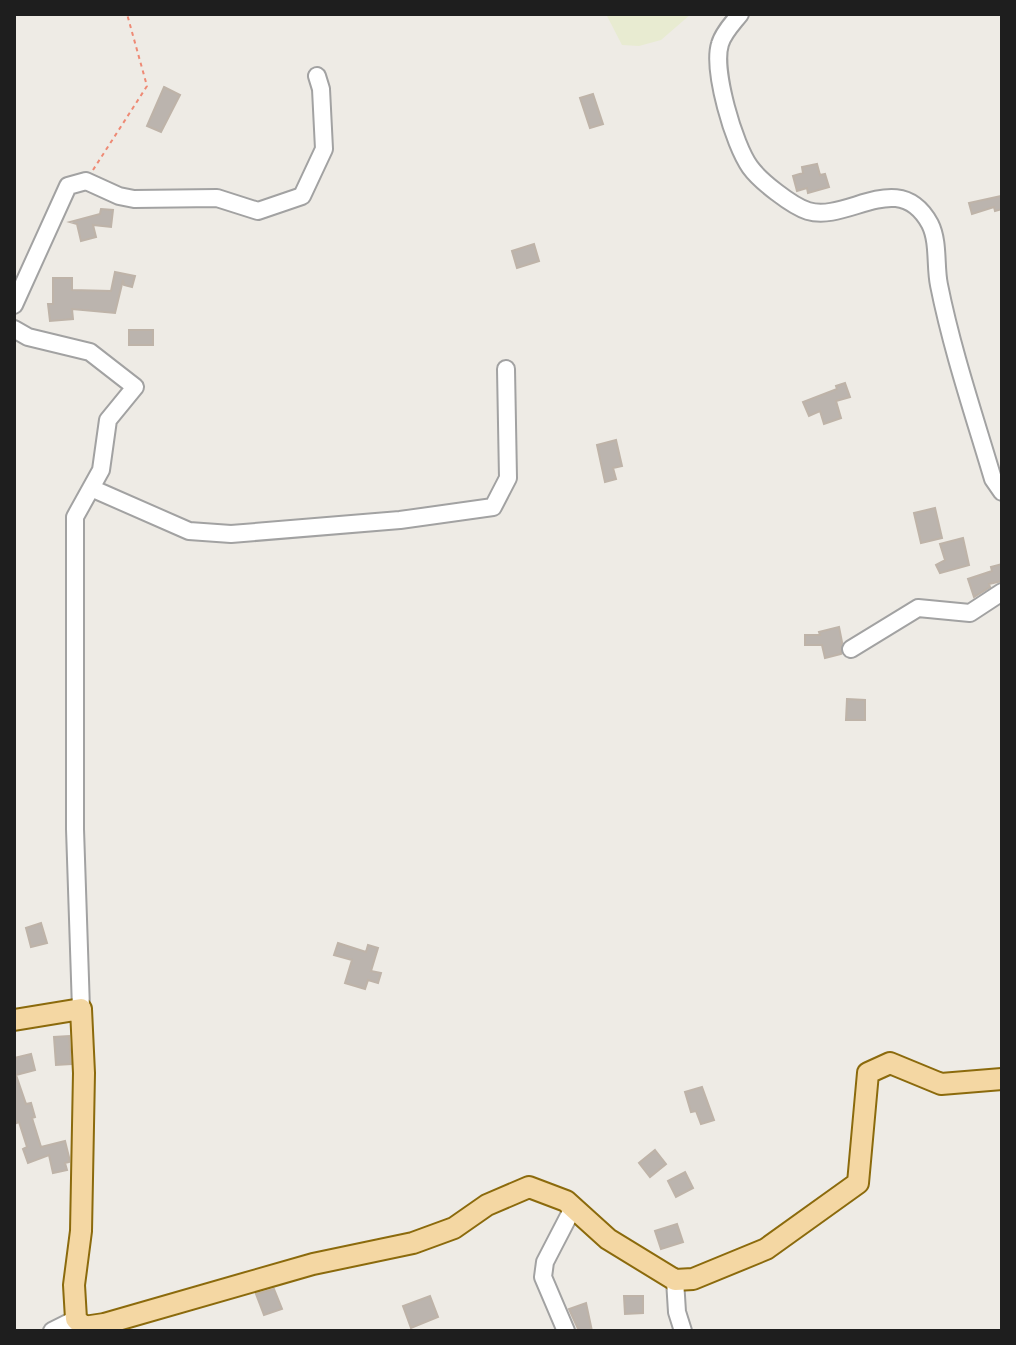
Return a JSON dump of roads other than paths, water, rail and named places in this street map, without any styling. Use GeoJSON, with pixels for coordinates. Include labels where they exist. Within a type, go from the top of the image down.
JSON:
{"type":"FeatureCollection","features":[{"type":"Feature","properties":{"kind":"main road"},"geometry":{"type":"LineString","coordinates":[[14,1020],[81,1009],[84,1073],[81,1231],[74,1285],[76,1319],[84,1327],[109,1327],[313,1264],[413,1243],[454,1228],[487,1205],[529,1187],[545,1191],[574,1206],[608,1239],[675,1280],[693,1279],[766,1249],[858,1183],[868,1073],[890,1063],[941,1084],[1002,1079]]}},
{"type":"Feature","properties":{"kind":"street"},"geometry":{"type":"LineString","coordinates":[[740,14],[719,45],[719,71],[738,142],[750,168],[805,211],[820,214],[879,198],[900,199],[915,207],[930,224],[938,282],[961,373],[993,479],[1002,492]]}},
{"type":"Feature","properties":{"kind":"street"},"geometry":{"type":"LineString","coordinates":[[14,305],[68,186],[86,181],[119,196],[134,199],[217,198],[258,211],[302,196],[324,149],[321,89],[317,76]]}},
{"type":"Feature","properties":{"kind":"street"},"geometry":{"type":"LineString","coordinates":[[14,329],[28,337],[90,352],[135,387],[108,420],[101,470],[75,517],[75,829],[81,1009]]}},
{"type":"Feature","properties":{"kind":"street"},"geometry":{"type":"LineString","coordinates":[[91,488],[189,531],[231,534],[400,520],[493,507],[508,478],[506,369]]}},
{"type":"Feature","properties":{"kind":"street"},"geometry":{"type":"LineString","coordinates":[[851,649],[918,608],[970,613],[1002,592]]}},
{"type":"Feature","properties":{"kind":"street"},"geometry":{"type":"LineString","coordinates":[[566,1331],[543,1277],[545,1262],[574,1206]]}},
{"type":"Feature","properties":{"kind":"street"},"geometry":{"type":"LineString","coordinates":[[675,1280],[677,1312],[683,1331]]}},
{"type":"Feature","properties":{"kind":"street"},"geometry":{"type":"LineString","coordinates":[[52,1331],[76,1319]]}}]}
